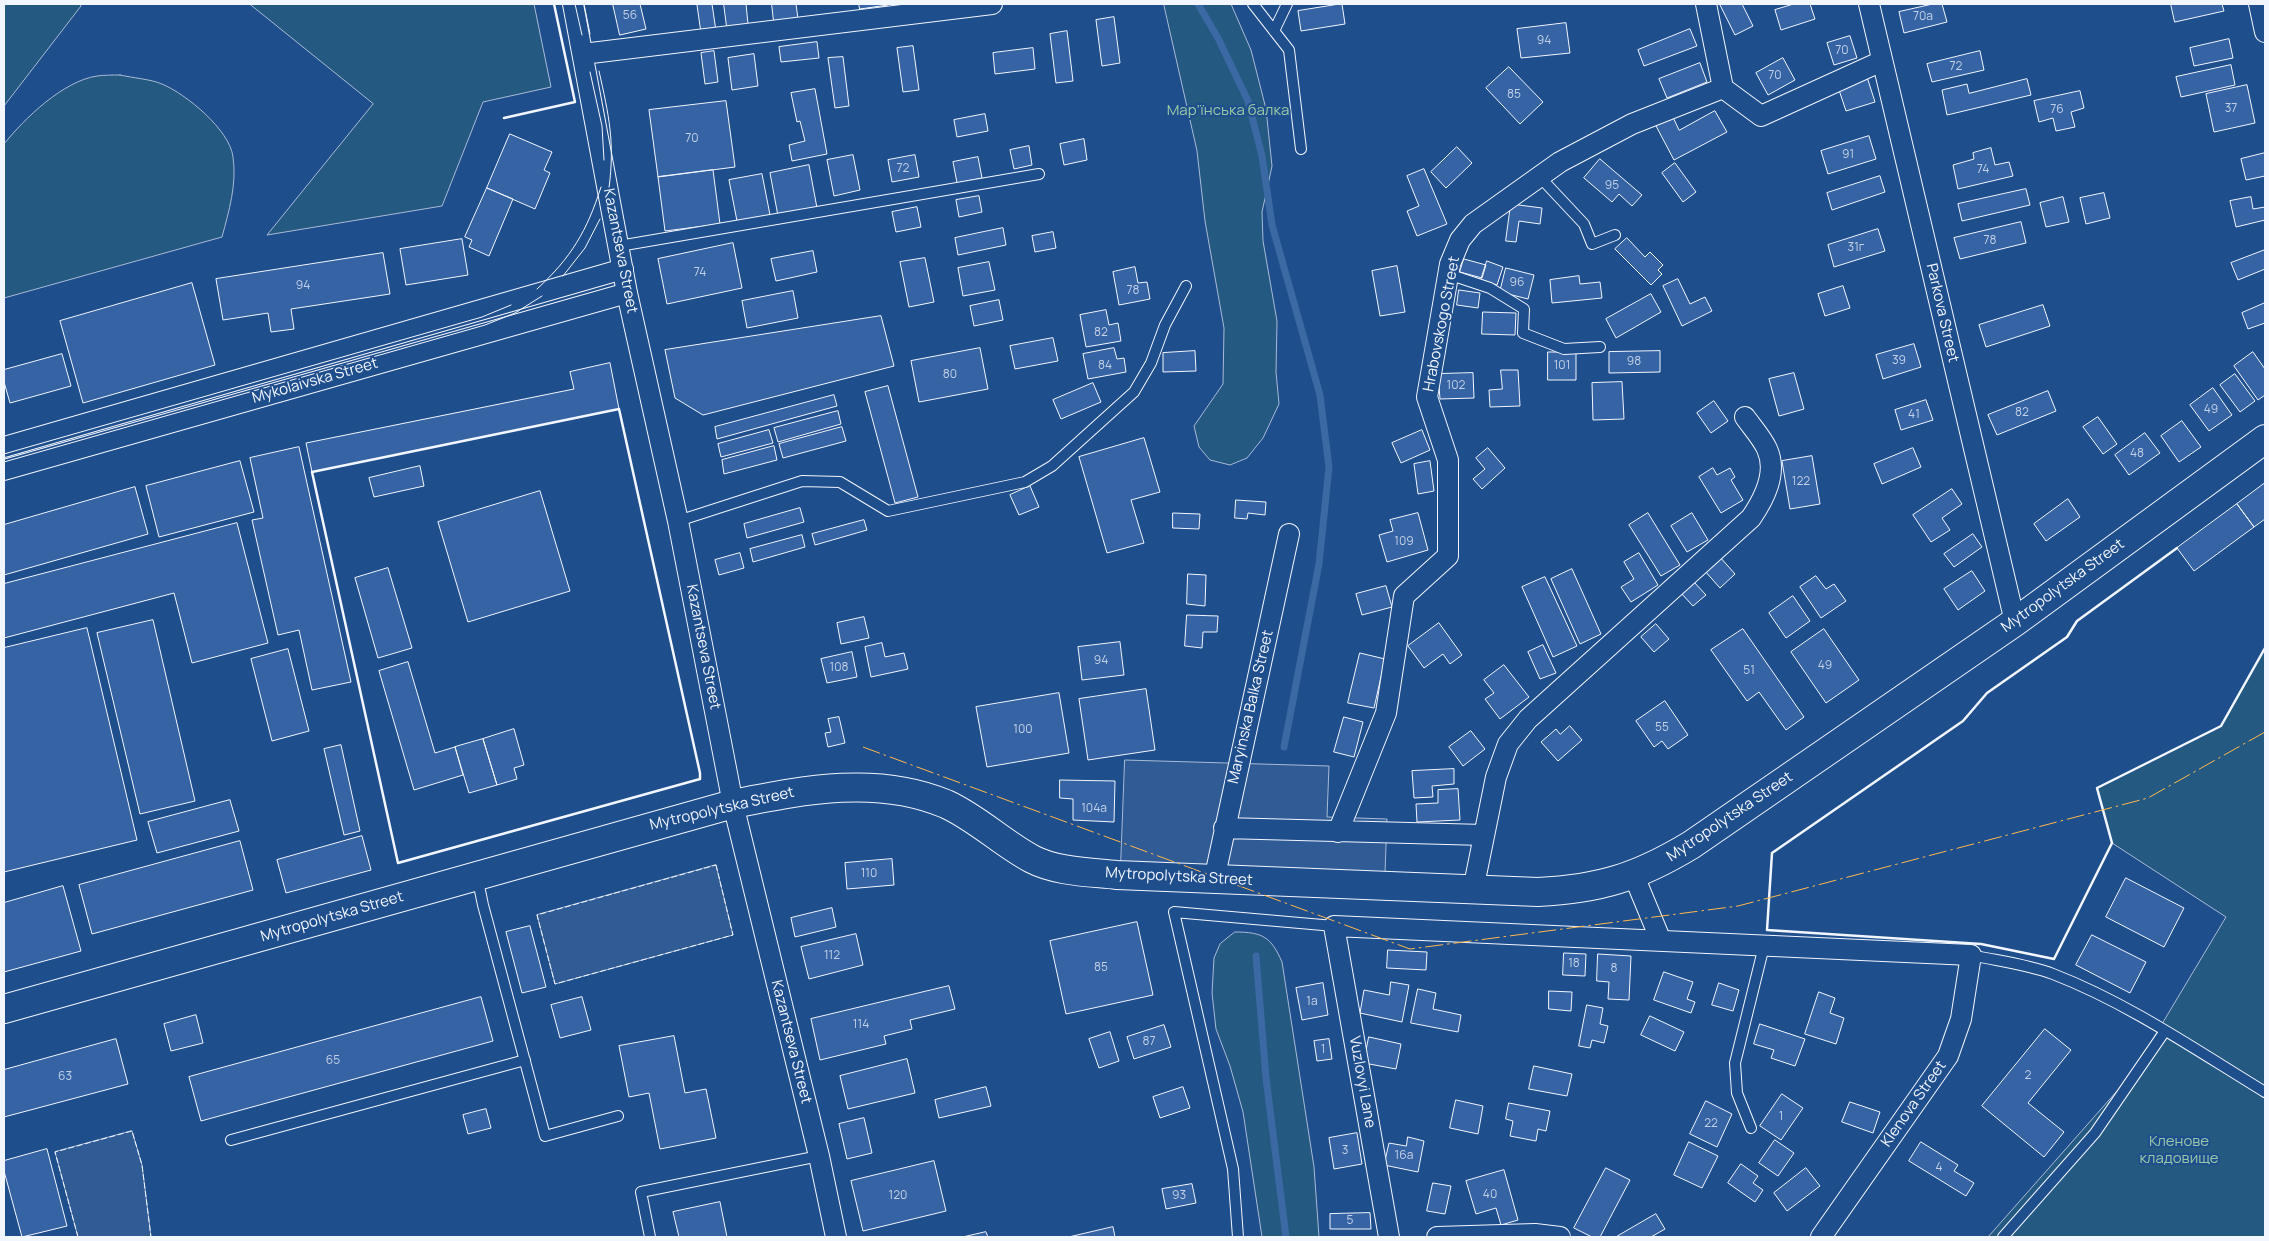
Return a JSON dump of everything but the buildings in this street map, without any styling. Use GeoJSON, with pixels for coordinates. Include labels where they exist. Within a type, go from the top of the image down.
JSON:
{"type":"FeatureCollection","features":[{"type":"Feature","properties":{"kind":"main road","name":"Mytropolytska Street"},"geometry":{"type":"LineString","coordinates":[[4,1009],[733,804],[796,791],[832,787],[870,788],[907,792],[946,805],[1034,860],[1061,868],[1117,875],[1473,890],[1570,890],[1602,885],[1634,876],[1692,846],[2015,622],[2265,439]]}},
{"type":"Feature","properties":{"kind":"street","name":"Kazantseva Street"},"geometry":{"type":"LineString","coordinates":[[573,4],[622,268],[678,521],[733,804],[819,1156],[836,1237]]}},
{"type":"Feature","properties":{"kind":"street"},"geometry":{"type":"LineString","coordinates":[[583,54],[992,4]]}},
{"type":"Feature","properties":{"kind":"street"},"geometry":{"type":"LineString","coordinates":[[1706,4],[1723,88],[1760,116],[1882,61]]}},
{"type":"Feature","properties":{"kind":"street","name":"Parkova Street"},"geometry":{"type":"LineString","coordinates":[[1868,4],[2015,622]]}},
{"type":"Feature","properties":{"kind":"street"},"geometry":{"type":"LineString","coordinates":[[2259,4],[2265,32]]}},
{"type":"Feature","properties":{"kind":"street","name":"Hrabovskogo Street"},"geometry":{"type":"LineString","coordinates":[[1338,832],[1386,713],[1404,596],[1448,556],[1448,460],[1427,397],[1448,274],[1460,240],[1473,224],[1560,162],[1632,124],[1723,88]]}},
{"type":"Feature","properties":{"kind":"street","name":"Mykolaivska Street"},"geometry":{"type":"LineString","coordinates":[[4,447],[622,268]]}},
{"type":"Feature","properties":{"kind":"street","name":"Mykolaivska Street"},"geometry":{"type":"LineString","coordinates":[[4,470],[627,293]]}},
{"type":"Feature","properties":{"kind":"street"},"geometry":{"type":"LineString","coordinates":[[1473,890],[1496,777],[1508,744],[1528,719],[1751,518],[1766,496],[1771,473],[1768,450],[1745,417]]}},
{"type":"Feature","properties":{"kind":"street","name":"Maryinska Balka Street"},"geometry":{"type":"LineString","coordinates":[[1214,880],[1289,534]]}},
{"type":"Feature","properties":{"kind":"street"},"geometry":{"type":"LineString","coordinates":[[1224,828],[1484,835]]}},
{"type":"Feature","properties":{"kind":"street"},"geometry":{"type":"LineString","coordinates":[[1634,876],[1661,941]]}},
{"type":"Feature","properties":{"kind":"street"},"geometry":{"type":"LineString","coordinates":[[1334,926],[1972,955]]}},
{"type":"Feature","properties":{"kind":"street","name":"Vuzlovyi Lane"},"geometry":{"type":"LineString","coordinates":[[1334,926],[1389,1237]]}},
{"type":"Feature","properties":{"kind":"street","name":"Klenova Street"},"geometry":{"type":"LineString","coordinates":[[1821,1237],[1948,1056],[1960,1019],[1972,955]]}},
{"type":"Feature","properties":{"kind":"street"},"geometry":{"type":"LineString","coordinates":[[1437,1237],[1535,1234],[1560,1237]]}},
{"type":"Feature","properties":{"kind":"lane"},"geometry":{"type":"LineString","coordinates":[[1253,4],[1289,50],[1301,149]]}},
{"type":"Feature","properties":{"kind":"lane"},"geometry":{"type":"LineString","coordinates":[[1274,31],[1287,4]]}},
{"type":"Feature","properties":{"kind":"lane"},"geometry":{"type":"LineString","coordinates":[[618,246],[1039,174]]}},
{"type":"Feature","properties":{"kind":"lane"},"geometry":{"type":"LineString","coordinates":[[1539,176],[1584,224],[1592,244],[1615,235]]}},
{"type":"Feature","properties":{"kind":"lane"},"geometry":{"type":"LineString","coordinates":[[1448,274],[1490,288],[1524,309],[1523,333],[1564,349],[1600,347]]}},
{"type":"Feature","properties":{"kind":"lane"},"geometry":{"type":"LineString","coordinates":[[678,521],[802,482],[840,482],[888,510],[1025,482],[1052,466],[1134,392],[1151,363],[1165,325],[1186,286]]}},
{"type":"Feature","properties":{"kind":"lane"},"geometry":{"type":"LineString","coordinates":[[477,876],[483,906],[544,1136],[618,1116]]}},
{"type":"Feature","properties":{"kind":"lane"},"geometry":{"type":"LineString","coordinates":[[1238,1237],[1233,1169],[1174,912],[1334,926]]}},
{"type":"Feature","properties":{"kind":"lane"},"geometry":{"type":"LineString","coordinates":[[1751,1128],[1737,1093],[1735,1063],[1764,946]]}},
{"type":"Feature","properties":{"kind":"lane"},"geometry":{"type":"LineString","coordinates":[[1972,955],[2050,973],[2093,990],[2265,1092]]}},
{"type":"Feature","properties":{"kind":"lane"},"geometry":{"type":"LineString","coordinates":[[2003,1237],[2095,1133],[2165,1031]]}},
{"type":"Feature","properties":{"kind":"lane"},"geometry":{"type":"LineString","coordinates":[[231,1140],[525,1060]]}},
{"type":"Feature","properties":{"kind":"lane"},"geometry":{"type":"LineString","coordinates":[[650,1237],[641,1192],[819,1156]]}},
{"type":"Feature","properties":{"kind":"green space"},"geometry":{"type":"Polygon","coordinates":[[[4,4],[80,4],[81,6],[4,106],[4,4]]]}},
{"type":"Feature","properties":{"kind":"green space"},"geometry":{"type":"Polygon","coordinates":[[[250,4],[534,4],[551,87],[483,102],[442,206],[267,235],[373,104],[250,4]]]}},
{"type":"Feature","properties":{"kind":"green space","name":"Мар’їнська балка"},"geometry":{"type":"Polygon","coordinates":[[[1164,4],[1231,4],[1251,50],[1266,109],[1272,166],[1262,212],[1263,241],[1277,321],[1276,372],[1279,404],[1263,438],[1247,458],[1230,465],[1210,460],[1199,447],[1194,426],[1223,384],[1224,328],[1205,221],[1197,151],[1164,4]]]}},
{"type":"Feature","properties":{"kind":"green space"},"geometry":{"type":"Polygon","coordinates":[[[120,75],[152,81],[172,89],[194,104],[216,125],[224,136],[233,157],[234,177],[232,197],[222,237],[4,298],[4,144],[45,102],[71,85],[97,76],[120,75]]]}},
{"type":"Feature","properties":{"kind":"green space","name":"Кленове кладовище"},"geometry":{"type":"Polygon","coordinates":[[[2265,648],[2265,1237],[1988,1237],[2132,1074],[2226,917],[2112,843],[2097,788],[2221,726],[2265,648]]]}},
{"type":"Feature","properties":{"kind":"green space"},"geometry":{"type":"Polygon","coordinates":[[[1235,932],[1253,933],[1265,938],[1274,947],[1282,962],[1314,1167],[1319,1237],[1262,1237],[1243,1112],[1230,1066],[1216,1029],[1212,993],[1214,958],[1220,944],[1235,932]]]}},
{"type":"Feature","properties":{"kind":"shaded area"},"geometry":{"type":"Polygon","coordinates":[[[1125,760],[1329,766],[1327,817],[1387,819],[1385,873],[1121,865],[1125,760]]]}},
{"type":"Feature","properties":{"kind":"shaded area"},"geometry":{"type":"Polygon","coordinates":[[[716,865],[733,935],[555,984],[537,915],[716,865]]]}},
{"type":"Feature","properties":{"kind":"shaded area"},"geometry":{"type":"Polygon","coordinates":[[[132,1131],[142,1165],[151,1237],[78,1237],[55,1152],[132,1131]]]}},
{"type":"Feature","properties":{"kind":"waterway"},"geometry":{"type":"LineString","coordinates":[[1198,4],[1218,38],[1248,101],[1262,156],[1272,225],[1320,395],[1329,467],[1319,564],[1284,747]]}},
{"type":"Feature","properties":{"kind":"waterway"},"geometry":{"type":"LineString","coordinates":[[1256,956],[1266,1078],[1286,1237]]}},
{"type":"Feature","properties":{"kind":"tram line"},"geometry":{"type":"LineString","coordinates":[[575,4],[582,35]]}},
{"type":"Feature","properties":{"kind":"tram line"},"geometry":{"type":"LineString","coordinates":[[584,4],[590,34]]}},
{"type":"Feature","properties":{"kind":"tram line"},"geometry":{"type":"LineString","coordinates":[[599,71],[610,129],[611,172],[609,188]]}},
{"type":"Feature","properties":{"kind":"tram line"},"geometry":{"type":"LineString","coordinates":[[590,72],[602,126],[604,160]]}},
{"type":"Feature","properties":{"kind":"tram line"},"geometry":{"type":"LineString","coordinates":[[537,289],[549,278],[576,243],[590,217],[601,187]]}},
{"type":"Feature","properties":{"kind":"tram line"},"geometry":{"type":"LineString","coordinates":[[563,276],[585,248],[600,219]]}},
{"type":"Feature","properties":{"kind":"tram line"},"geometry":{"type":"LineString","coordinates":[[4,462],[485,325],[515,313],[542,296]]}},
{"type":"Feature","properties":{"kind":"tram line"},"geometry":{"type":"LineString","coordinates":[[4,454],[482,317],[511,305]]}},
{"type":"Feature","properties":{"kind":"fence"},"geometry":{"type":"LineString","coordinates":[[716,865],[733,935],[555,984],[537,915],[716,865]]}},
{"type":"Feature","properties":{"kind":"fence"},"geometry":{"type":"LineString","coordinates":[[78,1237],[55,1152],[132,1131],[142,1165],[151,1237]]}},
{"type":"Feature","properties":{"kind":"wall"},"geometry":{"type":"LineString","coordinates":[[504,118],[575,102],[554,4]]}},
{"type":"Feature","properties":{"kind":"wall"},"geometry":{"type":"LineString","coordinates":[[619,409],[700,779],[398,863],[312,472],[619,409]]}},
{"type":"Feature","properties":{"kind":"wall"},"geometry":{"type":"LineString","coordinates":[[2177,548],[2077,621],[2067,637],[1987,693],[1963,721],[1772,853],[1767,930],[1981,944],[2054,959],[2112,843],[2097,788],[2221,726],[2265,648]]}},
{"type":"Feature","properties":{"kind":"power"},"geometry":{"type":"LineString","coordinates":[[863,747],[1410,949],[1738,906],[2148,798],[2265,732]]}}]}
